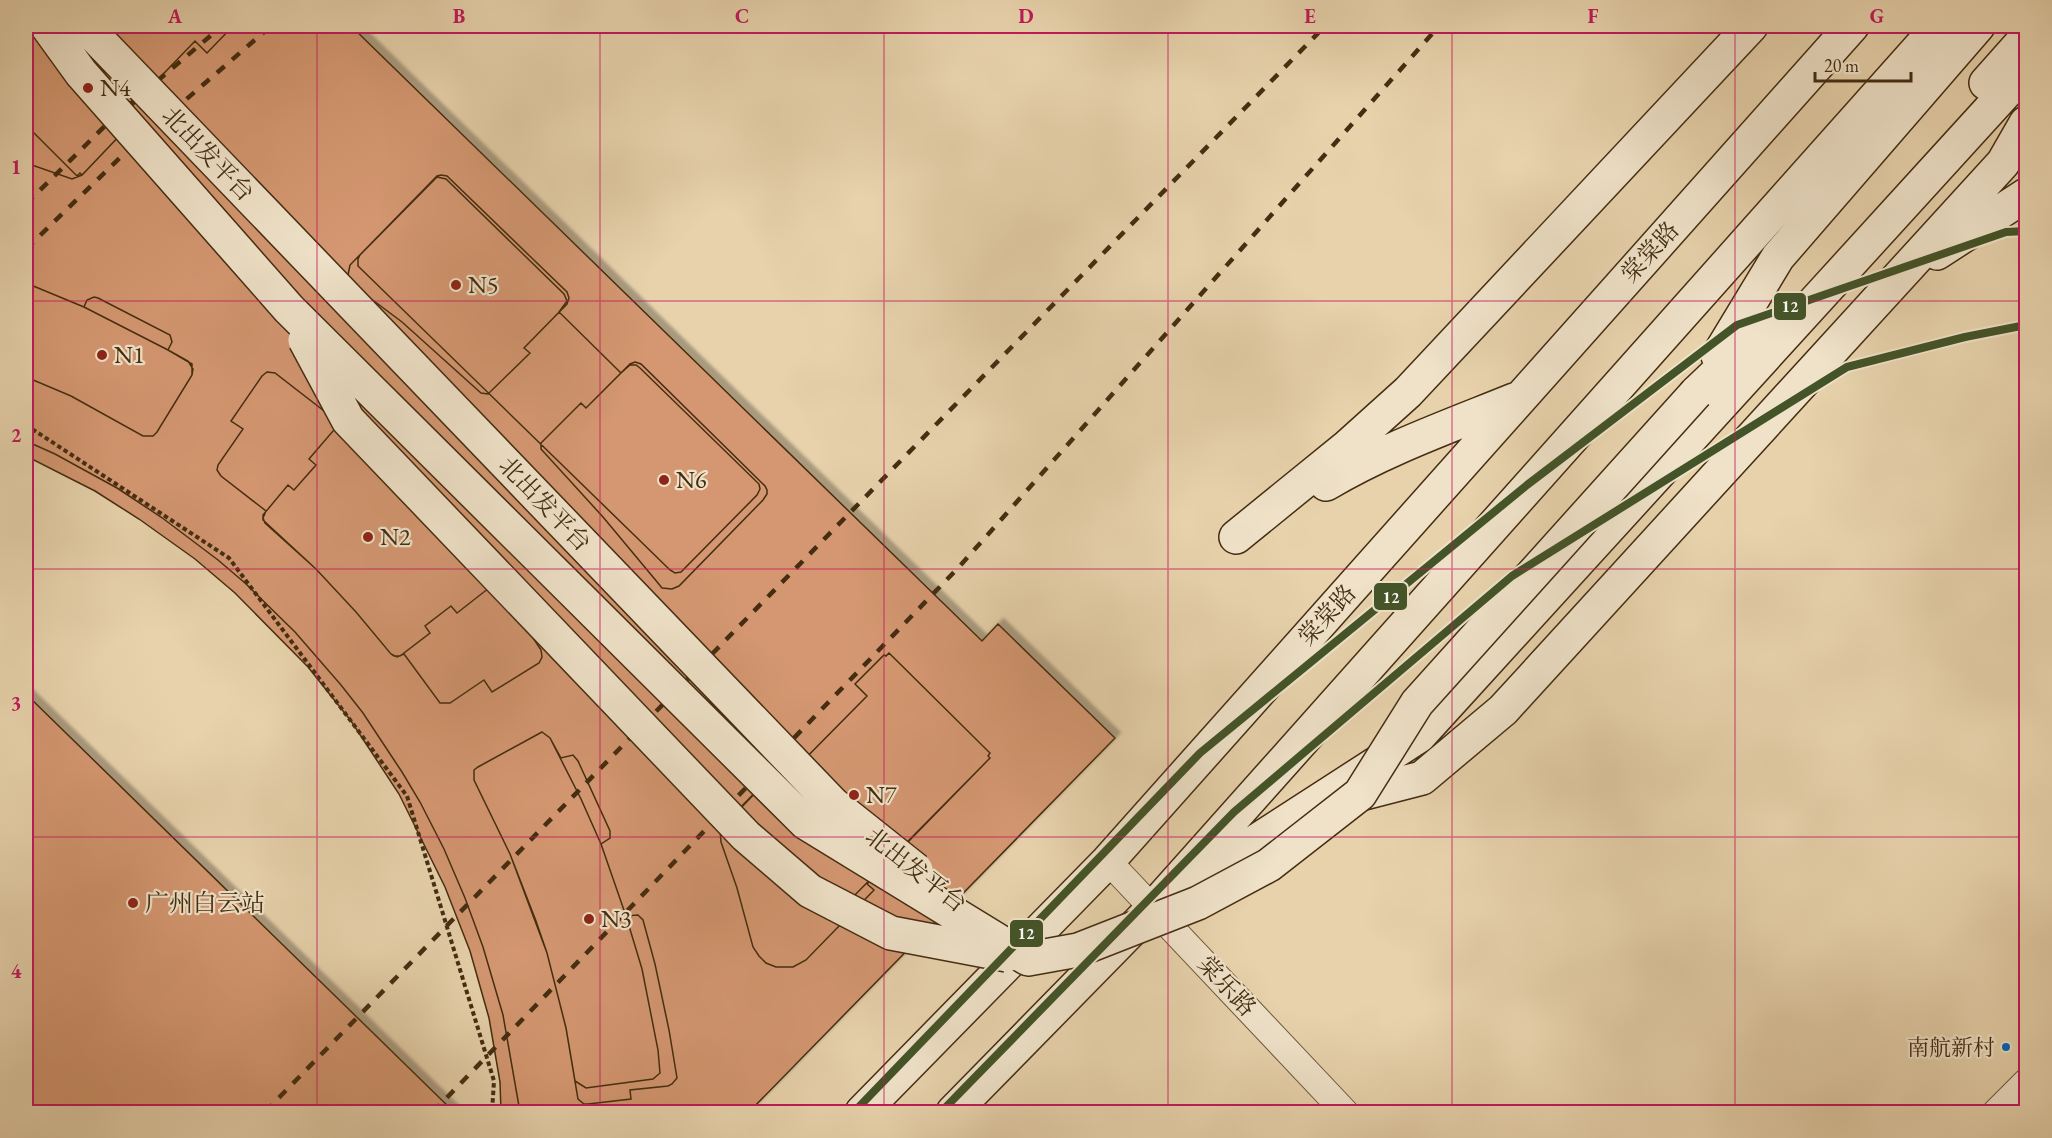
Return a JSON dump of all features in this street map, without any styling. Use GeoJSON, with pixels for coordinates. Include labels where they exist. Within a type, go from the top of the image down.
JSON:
{"type":"FeatureCollection","features":[{"type":"Feature","properties":{"kind":"street","name":"北出发平台"},"geometry":{"type":"LineString","coordinates":[[47,26],[81,73],[289,309],[806,824],[1028,959]]}},
{"type":"Feature","properties":{"kind":"street","name":"北出发平台"},"geometry":{"type":"LineString","coordinates":[[85,26],[833,804],[1028,959]]}},
{"type":"Feature","properties":{"kind":"street"},"geometry":{"type":"LineString","coordinates":[[1522,396],[1355,466],[1236,537],[1348,446],[1408,392],[1750,26]]}},
{"type":"Feature","properties":{"kind":"street","name":"棠棠路"},"geometry":{"type":"LineString","coordinates":[[862,1113],[1108,861],[1852,26]]}},
{"type":"Feature","properties":{"kind":"street"},"geometry":{"type":"LineString","coordinates":[[953,1113],[1154,908],[1939,26]]}},
{"type":"Feature","properties":{"kind":"street"},"geometry":{"type":"LineString","coordinates":[[1696,393],[1778,257],[1978,26]]}},
{"type":"Feature","properties":{"kind":"street"},"geometry":{"type":"LineString","coordinates":[[1360,794],[1417,703],[1696,393],[1763,330],[2026,38]]}},
{"type":"Feature","properties":{"kind":"street"},"geometry":{"type":"LineString","coordinates":[[1154,908],[1419,736],[2026,70]]}},
{"type":"Feature","properties":{"kind":"street"},"geometry":{"type":"LineString","coordinates":[[1987,114],[2026,76]]}},
{"type":"Feature","properties":{"kind":"street"},"geometry":{"type":"LineString","coordinates":[[1360,794],[1422,778],[1503,710],[2003,163],[2026,123]]}},
{"type":"Feature","properties":{"kind":"street"},"geometry":{"type":"LineString","coordinates":[[1896,280],[2026,195]]}},
{"type":"Feature","properties":{"kind":"street","name":"北出发平台"},"geometry":{"type":"LineString","coordinates":[[289,309],[348,420],[746,836],[810,891],[891,933],[1028,959],[1078,950],[1198,903],[1269,865],[1360,794]]}},
{"type":"Feature","properties":{"kind":"street","name":"棠乐路"},"geometry":{"type":"LineString","coordinates":[[1108,861],[1345,1113]]}},
{"type":"Feature","properties":{"kind":"street"},"geometry":{"type":"LineString","coordinates":[[1996,1113],[2026,1082]]}},
{"type":"Feature","properties":{"kind":"path"},"geometry":{"type":"LineString","coordinates":[[26,425],[228,558],[407,796],[494,1081],[492,1113]]}},
{"type":"Feature","properties":{"kind":"building"},"geometry":{"type":"Polygon","coordinates":[[[26,26],[351,26],[982,641],[998,624],[1115,738],[749,1112],[520,1112],[503,1015],[483,947],[465,898],[420,802],[363,713],[295,632],[218,560],[161,517],[117,488],[26,441],[26,26]]]}},
{"type":"Feature","properties":{"kind":"building","name":"N4"},"geometry":{"type":"Polygon","coordinates":[[[27,26],[233,26],[207,53],[195,41],[116,123],[124,131],[82,175],[72,179],[26,163],[27,26]]]}},
{"type":"Feature","properties":{"kind":"building","name":"N4"},"geometry":{"type":"Polygon","coordinates":[[[27,26],[233,26],[207,53],[195,41],[116,123],[124,131],[82,175],[80,173],[77,176],[26,125],[27,26]]]}},
{"type":"Feature","properties":{"kind":"building","name":"N5"},"geometry":{"type":"Polygon","coordinates":[[[437,176],[447,176],[567,292],[569,298],[567,304],[524,348],[530,353],[488,394],[481,393],[402,322],[354,286],[348,275],[350,265],[437,176]]]}},
{"type":"Feature","properties":{"kind":"building"},"geometry":{"type":"Polygon","coordinates":[[[437,177],[446,179],[564,294],[567,301],[559,312],[621,373],[630,365],[640,368],[759,484],[760,489],[757,495],[681,572],[675,573],[670,570],[358,266],[360,255],[437,177]]]}},
{"type":"Feature","properties":{"kind":"building","name":"N1"},"geometry":{"type":"Polygon","coordinates":[[[26,283],[84,307],[192,364],[192,375],[153,436],[143,436],[71,396],[26,377],[26,283]]]}},
{"type":"Feature","properties":{"kind":"building","name":"N1"},"geometry":{"type":"Polygon","coordinates":[[[26,283],[84,307],[87,300],[98,298],[170,335],[172,342],[168,350],[188,361],[193,369],[192,375],[153,436],[143,436],[71,396],[26,377],[26,283]]]}},
{"type":"Feature","properties":{"kind":"building","name":"N6"},"geometry":{"type":"Polygon","coordinates":[[[635,362],[641,364],[767,490],[763,500],[679,586],[672,589],[662,588],[603,517],[541,449],[541,443],[581,403],[586,408],[630,364],[635,362]]]}},
{"type":"Feature","properties":{"kind":"building","name":"N2"},"geometry":{"type":"Polygon","coordinates":[[[267,372],[275,373],[346,428],[520,618],[541,650],[542,657],[539,663],[492,692],[484,680],[450,703],[440,703],[404,654],[397,657],[391,654],[316,569],[265,523],[263,518],[266,511],[221,476],[217,470],[218,465],[243,429],[231,421],[267,372]]]}},
{"type":"Feature","properties":{"kind":"building"},"geometry":{"type":"Polygon","coordinates":[[[339,427],[489,588],[457,613],[451,606],[425,626],[430,633],[400,656],[391,654],[316,569],[263,520],[263,515],[288,485],[294,490],[316,465],[309,459],[339,427]]]}},
{"type":"Feature","properties":{"kind":"building"},"geometry":{"type":"Polygon","coordinates":[[[26,441],[117,488],[161,517],[218,560],[295,632],[363,713],[420,802],[465,898],[483,947],[503,1015],[520,1112],[501,1112],[500,1082],[489,1018],[470,951],[445,887],[399,794],[351,721],[308,667],[235,593],[195,559],[139,519],[95,491],[26,456],[26,441]]]}},
{"type":"Feature","properties":{"kind":"building","name":"N7"},"geometry":{"type":"Polygon","coordinates":[[[889,653],[990,753],[988,756],[990,758],[847,903],[736,812],[778,769],[787,777],[867,696],[855,684],[884,655],[889,653]]]}},
{"type":"Feature","properties":{"kind":"building","name":"N7"},"geometry":{"type":"Polygon","coordinates":[[[889,653],[990,753],[988,756],[990,758],[867,884],[874,890],[806,960],[793,967],[776,967],[766,963],[753,947],[737,888],[721,842],[720,830],[778,769],[787,777],[867,696],[855,684],[884,655],[889,653]]]}},
{"type":"Feature","properties":{"kind":"building","name":"广州白云站"},"geometry":{"type":"Polygon","coordinates":[[[26,694],[454,1112],[26,1112],[26,694]]]}},
{"type":"Feature","properties":{"kind":"building","name":"N3"},"geometry":{"type":"Polygon","coordinates":[[[542,732],[550,738],[561,758],[573,755],[578,761],[610,831],[610,838],[601,844],[626,916],[638,915],[643,920],[655,964],[677,1078],[668,1086],[630,1090],[631,1099],[584,1104],[578,1099],[566,1028],[547,953],[510,854],[474,780],[474,770],[478,767],[542,732]]]}},
{"type":"Feature","properties":{"kind":"building","name":"N3"},"geometry":{"type":"Polygon","coordinates":[[[542,732],[550,738],[581,799],[601,844],[626,916],[642,969],[658,1050],[660,1073],[653,1079],[586,1088],[575,1081],[566,1028],[547,953],[510,854],[474,780],[474,770],[478,767],[542,732]]]}},
{"type":"Feature","properties":{"kind":"railway"},"geometry":{"type":"LineString","coordinates":[[26,204],[109,122],[222,26]]}},
{"type":"Feature","properties":{"kind":"railway"},"geometry":{"type":"LineString","coordinates":[[26,249],[130,148],[271,26]]}},
{"type":"Feature","properties":{"kind":"railway"},"geometry":{"type":"LineString","coordinates":[[265,1112],[1325,26]]}},
{"type":"Feature","properties":{"kind":"railway"},"geometry":{"type":"LineString","coordinates":[[433,1112],[959,567],[1439,26]]}},
{"type":"Feature","properties":{"kind":"transit line","name":"12"},"geometry":{"type":"LineString","coordinates":[[854,1112],[1200,753],[1527,485],[1737,325],[2006,232],[2026,231]]}},
{"type":"Feature","properties":{"kind":"transit line","name":"12"},"geometry":{"type":"LineString","coordinates":[[941,1112],[1234,812],[1512,576],[1847,367],[1965,337],[2026,325]]}},
{"type":"Feature","properties":{"kind":"place","name":"N4"},"geometry":{"type":"Point","coordinates":[88,88]}},
{"type":"Feature","properties":{"kind":"place","name":"N5"},"geometry":{"type":"Point","coordinates":[456,285]}},
{"type":"Feature","properties":{"kind":"place","name":"N1"},"geometry":{"type":"Point","coordinates":[102,355]}},
{"type":"Feature","properties":{"kind":"place","name":"N6"},"geometry":{"type":"Point","coordinates":[664,480]}},
{"type":"Feature","properties":{"kind":"place","name":"N2"},"geometry":{"type":"Point","coordinates":[368,537]}},
{"type":"Feature","properties":{"kind":"place","name":"N7"},"geometry":{"type":"Point","coordinates":[854,795]}},
{"type":"Feature","properties":{"kind":"place","name":"广州白云站"},"geometry":{"type":"Point","coordinates":[133,903]}},
{"type":"Feature","properties":{"kind":"place","name":"N3"},"geometry":{"type":"Point","coordinates":[589,919]}},
{"type":"Feature","properties":{"kind":"place","name":"南航新村"},"geometry":{"type":"Point","coordinates":[2006,1047]}}]}
